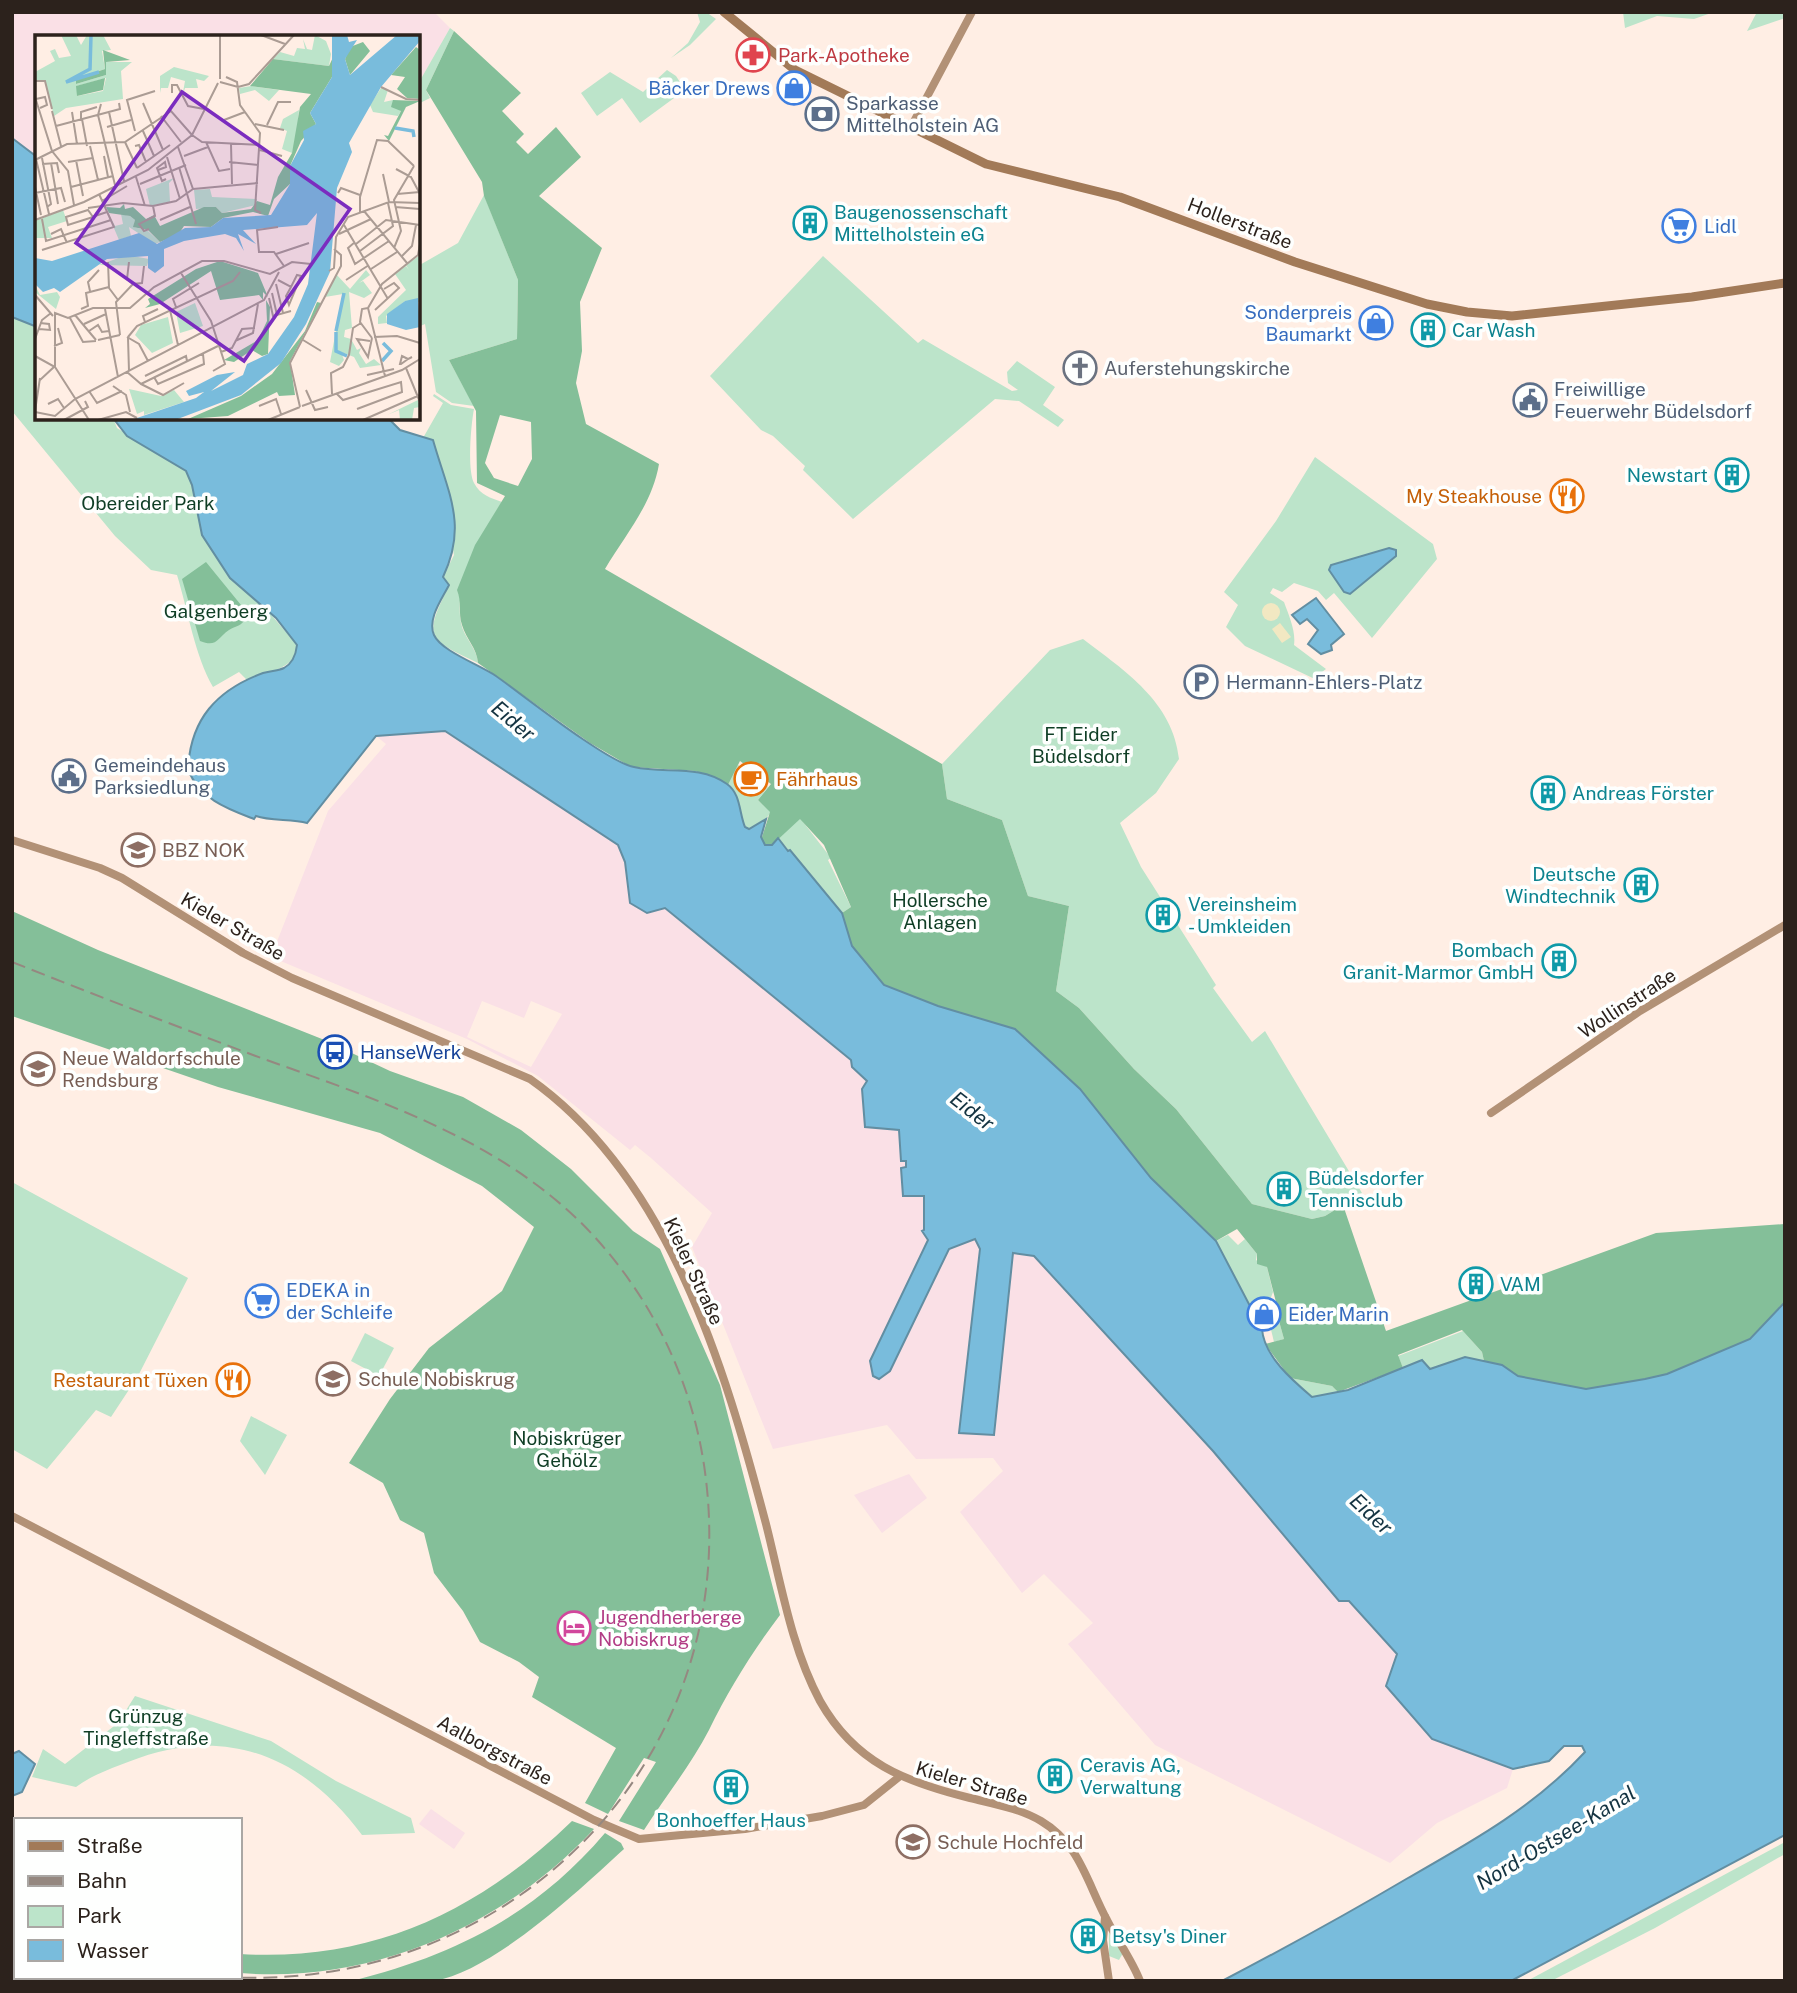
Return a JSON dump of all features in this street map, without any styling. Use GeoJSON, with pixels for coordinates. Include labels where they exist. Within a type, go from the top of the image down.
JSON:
{"type":"FeatureCollection","features":[{"type":"Feature","properties":{"kind":"main road","name":"Hollerstraße"},"geometry":{"type":"LineString","coordinates":[[724,12],[795,70],[986,164],[1120,197],[1343,278],[1427,304],[1467,312],[1513,316],[1592,309],[1785,283]]}},
{"type":"Feature","properties":{"kind":"main road"},"geometry":{"type":"LineString","coordinates":[[911,127],[972,12]]}},
{"type":"Feature","properties":{"kind":"main road","name":"Kieler Straße"},"geometry":{"type":"LineString","coordinates":[[12,840],[85,861],[122,878],[243,953],[292,978],[530,1079],[559,1100],[627,1177],[681,1274],[732,1397],[803,1663],[821,1702],[851,1740],[899,1777],[1010,1808],[1042,1822],[1065,1841],[1080,1861],[1105,1917],[1139,1978]]}},
{"type":"Feature","properties":{"kind":"main road","name":"Wollinstraße"},"geometry":{"type":"LineString","coordinates":[[1490,1113],[1640,1011],[1785,925]]}},
{"type":"Feature","properties":{"kind":"main road","name":"Aalborgstraße"},"geometry":{"type":"LineString","coordinates":[[12,1516],[594,1820],[639,1839],[719,1832],[838,1813],[864,1805],[899,1777]]}},
{"type":"Feature","properties":{"kind":"main road","name":"Kieler Straße"},"geometry":{"type":"LineString","coordinates":[[1105,1917],[1103,1941],[1109,1981]]}},
{"type":"Feature","properties":{"kind":"shaded area"},"geometry":{"type":"Polygon","coordinates":[[[12,12],[434,12],[450,28],[420,80],[420,35],[35,35],[35,155],[12,138],[12,12]]]}},
{"type":"Feature","properties":{"kind":"shaded area"},"geometry":{"type":"Polygon","coordinates":[[[445,731],[618,845],[625,862],[630,903],[647,913],[665,908],[852,1060],[852,1067],[867,1081],[899,1129],[901,1160],[906,1161],[906,1168],[902,1168],[903,1196],[924,1196],[924,1230],[975,1239],[1034,1256],[1213,1451],[1339,1601],[1348,1600],[1397,1655],[1386,1686],[1432,1739],[1513,1769],[1507,1788],[1437,1823],[1390,1863],[1155,1745],[1068,1644],[1093,1623],[1044,1574],[1022,1593],[960,1512],[1003,1471],[993,1458],[916,1459],[887,1425],[773,1449],[692,1247],[712,1213],[635,1145],[630,1150],[538,1076],[467,1039],[271,957],[328,811],[386,744],[376,736],[445,731]],[[482,1001],[467,1037],[531,1067],[562,1014],[531,1001],[524,1018],[482,1001]]]}},
{"type":"Feature","properties":{"kind":"shaded area"},"geometry":{"type":"Polygon","coordinates":[[[909,1474],[927,1498],[882,1533],[854,1495],[909,1474]]]}},
{"type":"Feature","properties":{"kind":"shaded area"},"geometry":{"type":"Polygon","coordinates":[[[431,1809],[465,1833],[454,1849],[419,1824],[431,1809]]]}},
{"type":"Feature","properties":{"kind":"shaded area"},"geometry":{"type":"Polygon","coordinates":[[[12,1954],[14,1979],[82,1981],[12,1981],[12,1954]]]}},
{"type":"Feature","properties":{"kind":"green space"},"geometry":{"type":"Polygon","coordinates":[[[697,12],[706,12],[716,19],[690,45],[671,58],[688,43],[700,22],[697,12]]]}},
{"type":"Feature","properties":{"kind":"green space"},"geometry":{"type":"Polygon","coordinates":[[[1623,12],[1714,12],[1694,19],[1657,16],[1625,28],[1623,12]]]}},
{"type":"Feature","properties":{"kind":"green space"},"geometry":{"type":"Polygon","coordinates":[[[1757,12],[1785,12],[1785,18],[1747,31],[1757,12]]]}},
{"type":"Feature","properties":{"kind":"green space"},"geometry":{"type":"Polygon","coordinates":[[[450,28],[454,31],[426,90],[430,98],[420,103],[420,80],[450,28]]]}},
{"type":"Feature","properties":{"kind":"green space","name":"Hollersche Anlagen"},"geometry":{"type":"Polygon","coordinates":[[[454,31],[521,93],[502,111],[524,134],[516,142],[528,154],[556,127],[581,157],[539,196],[602,248],[580,302],[582,351],[576,383],[586,424],[659,464],[644,506],[605,569],[942,764],[947,799],[1002,820],[1028,896],[1069,906],[1056,991],[1079,1008],[1134,1069],[1176,1109],[1252,1204],[1312,1219],[1325,1216],[1343,1205],[1386,1331],[1656,1233],[1785,1224],[1785,1302],[1750,1339],[1667,1374],[1586,1389],[1518,1376],[1502,1365],[1484,1361],[1482,1352],[1462,1330],[1398,1355],[1403,1368],[1338,1392],[1332,1386],[1290,1378],[1265,1344],[1284,1339],[1277,1314],[1273,1311],[1277,1306],[1267,1267],[1257,1264],[1257,1254],[1237,1229],[1216,1241],[1151,1178],[938,1006],[884,985],[852,946],[842,913],[851,907],[824,845],[800,819],[772,845],[765,845],[761,840],[770,812],[758,800],[771,784],[740,761],[728,785],[695,771],[631,767],[590,743],[478,663],[462,625],[457,590],[475,545],[505,496],[477,483],[476,411],[449,360],[517,339],[518,280],[484,196],[482,182],[426,90],[454,31]],[[500,415],[485,463],[494,478],[518,486],[532,459],[531,422],[500,415]]]}},
{"type":"Feature","properties":{"kind":"green space"},"geometry":{"type":"Polygon","coordinates":[[[667,70],[676,76],[685,90],[640,123],[622,98],[597,116],[581,93],[610,72],[643,92],[667,70]]]}},
{"type":"Feature","properties":{"kind":"green space"},"geometry":{"type":"Polygon","coordinates":[[[484,195],[518,280],[517,339],[449,360],[474,406],[452,403],[436,392],[425,324],[420,326],[420,265],[458,243],[484,195]]]}},
{"type":"Feature","properties":{"kind":"green space"},"geometry":{"type":"Polygon","coordinates":[[[823,256],[918,343],[923,339],[1012,391],[1018,390],[1008,383],[1007,372],[1017,361],[1055,387],[1043,405],[1064,420],[1058,427],[1019,401],[995,399],[853,519],[803,470],[805,466],[773,436],[761,430],[710,376],[823,256]]]}},
{"type":"Feature","properties":{"kind":"green space","name":"Obereider Park"},"geometry":{"type":"Polygon","coordinates":[[[12,317],[35,326],[35,420],[114,420],[117,428],[186,471],[262,604],[297,645],[291,660],[279,669],[248,681],[239,672],[213,687],[197,647],[177,575],[151,570],[115,536],[12,411],[12,317]]]}},
{"type":"Feature","properties":{"kind":"green space"},"geometry":{"type":"Polygon","coordinates":[[[434,394],[451,405],[474,409],[470,447],[472,477],[476,487],[483,493],[502,502],[478,544],[461,592],[461,623],[478,663],[440,642],[433,626],[449,586],[443,577],[454,555],[433,441],[423,438],[443,403],[433,396],[434,394]]]}},
{"type":"Feature","properties":{"kind":"green space"},"geometry":{"type":"Polygon","coordinates":[[[1315,457],[1433,544],[1437,559],[1372,638],[1334,593],[1326,600],[1318,591],[1294,583],[1282,592],[1273,588],[1270,593],[1284,602],[1293,629],[1294,645],[1326,669],[1322,672],[1326,677],[1319,681],[1245,646],[1226,627],[1238,605],[1224,592],[1276,521],[1315,457]]]}},
{"type":"Feature","properties":{"kind":"green space","name":"Galgenberg"},"geometry":{"type":"Polygon","coordinates":[[[206,562],[241,605],[244,621],[213,643],[200,641],[182,579],[206,562]]]}},
{"type":"Feature","properties":{"kind":"green space","name":"FT Eider Büdelsdorf"},"geometry":{"type":"Polygon","coordinates":[[[1083,639],[1130,676],[1157,704],[1175,739],[1179,759],[1156,793],[1120,823],[1141,867],[1216,985],[1213,988],[1252,1042],[1265,1031],[1362,1193],[1325,1216],[1312,1219],[1252,1204],[1176,1109],[1134,1069],[1079,1008],[1056,991],[1069,906],[1028,896],[1002,820],[947,799],[942,764],[1050,650],[1083,639]]]}},
{"type":"Feature","properties":{"kind":"green space"},"geometry":{"type":"Polygon","coordinates":[[[738,765],[744,768],[738,777],[756,791],[764,782],[768,787],[758,800],[771,812],[766,819],[748,829],[735,795],[728,785],[738,765]]]}},
{"type":"Feature","properties":{"kind":"green space"},"geometry":{"type":"Polygon","coordinates":[[[800,818],[831,858],[828,860],[851,907],[842,913],[778,838],[800,818]]]}},
{"type":"Feature","properties":{"kind":"green space","name":"Nobiskrüger Gehölz"},"geometry":{"type":"Polygon","coordinates":[[[12,911],[98,950],[322,1039],[390,1071],[463,1097],[521,1130],[571,1169],[633,1231],[660,1249],[720,1385],[780,1615],[742,1671],[694,1756],[644,1830],[619,1821],[656,1762],[644,1758],[608,1814],[585,1803],[616,1748],[532,1697],[539,1677],[519,1662],[480,1642],[463,1611],[434,1573],[424,1533],[400,1520],[383,1483],[349,1463],[390,1399],[429,1348],[502,1291],[534,1227],[482,1186],[380,1133],[218,1087],[12,1016],[12,911]]]}},
{"type":"Feature","properties":{"kind":"green space"},"geometry":{"type":"Polygon","coordinates":[[[12,1182],[188,1278],[138,1376],[111,1417],[96,1410],[47,1469],[12,1449],[12,1182]]]}},
{"type":"Feature","properties":{"kind":"green space"},"geometry":{"type":"Polygon","coordinates":[[[1228,1235],[1238,1245],[1245,1239],[1257,1254],[1256,1260],[1267,1267],[1273,1292],[1270,1300],[1251,1308],[1216,1241],[1228,1235]]]}},
{"type":"Feature","properties":{"kind":"green space"},"geometry":{"type":"Polygon","coordinates":[[[1273,1311],[1277,1314],[1284,1339],[1274,1342],[1267,1313],[1273,1311]]]}},
{"type":"Feature","properties":{"kind":"green space"},"geometry":{"type":"Polygon","coordinates":[[[1463,1331],[1482,1352],[1484,1361],[1464,1357],[1430,1369],[1422,1360],[1403,1368],[1398,1356],[1463,1331]]]}},
{"type":"Feature","properties":{"kind":"green space"},"geometry":{"type":"Polygon","coordinates":[[[365,1333],[394,1348],[379,1376],[351,1361],[365,1333]]]}},
{"type":"Feature","properties":{"kind":"green space"},"geometry":{"type":"Polygon","coordinates":[[[1290,1378],[1332,1386],[1338,1392],[1312,1397],[1290,1378]]]}},
{"type":"Feature","properties":{"kind":"green space"},"geometry":{"type":"Polygon","coordinates":[[[251,1416],[287,1435],[265,1475],[240,1441],[251,1416]]]}},
{"type":"Feature","properties":{"kind":"green space","name":"Grünzug Tingleffstraße"},"geometry":{"type":"Polygon","coordinates":[[[135,1696],[271,1741],[336,1781],[411,1818],[415,1833],[362,1835],[339,1807],[287,1766],[258,1754],[228,1747],[196,1746],[163,1751],[108,1770],[76,1787],[32,1777],[43,1749],[65,1764],[118,1723],[135,1696]]]}},
{"type":"Feature","properties":{"kind":"green space"},"geometry":{"type":"Polygon","coordinates":[[[572,1821],[594,1829],[558,1863],[519,1894],[477,1920],[433,1941],[386,1958],[338,1969],[289,1974],[242,1973],[242,1954],[288,1954],[334,1949],[378,1939],[420,1925],[499,1881],[572,1821]]]}},
{"type":"Feature","properties":{"kind":"green space"},"geometry":{"type":"Polygon","coordinates":[[[605,1833],[621,1843],[624,1849],[535,1927],[483,1962],[458,1974],[434,1981],[352,1981],[425,1958],[491,1928],[550,1887],[605,1833]]]}},
{"type":"Feature","properties":{"kind":"green space"},"geometry":{"type":"Polygon","coordinates":[[[1785,1842],[1785,1854],[1655,1928],[1551,1981],[1527,1981],[1785,1842]]]}},
{"type":"Feature","properties":{"kind":"green space"},"geometry":{"type":"Polygon","coordinates":[[[1109,1932],[1123,1953],[1119,1960],[1109,1956],[1109,1932]]]}},
{"type":"Feature","properties":{"kind":"green space"},"geometry":{"type":"Polygon","coordinates":[[[78,1979],[183,1981],[82,1981],[78,1979]]]}},
{"type":"Feature","properties":{"kind":"sand"},"geometry":{"type":"Polygon","coordinates":[[[1271,603],[1277,606],[1280,612],[1277,618],[1271,621],[1265,618],[1262,612],[1265,606],[1271,603]]]}},
{"type":"Feature","properties":{"kind":"sand"},"geometry":{"type":"Polygon","coordinates":[[[1280,623],[1291,637],[1282,643],[1272,629],[1280,623]]]}},
{"type":"Feature","properties":{"kind":"water"},"geometry":{"type":"Polygon","coordinates":[[[12,138],[35,155],[35,326],[12,317],[12,138]]]}},
{"type":"Feature","properties":{"kind":"water"},"geometry":{"type":"Polygon","coordinates":[[[115,420],[390,420],[400,430],[433,440],[449,493],[455,525],[454,541],[443,577],[449,585],[432,622],[432,629],[438,641],[452,652],[496,676],[586,741],[621,762],[646,769],[705,774],[727,784],[735,793],[745,827],[749,829],[766,819],[761,837],[765,845],[772,845],[778,838],[788,851],[790,850],[842,913],[852,946],[884,985],[938,1006],[1015,1029],[1080,1089],[1151,1178],[1216,1241],[1262,1329],[1273,1358],[1312,1397],[1348,1390],[1422,1360],[1430,1369],[1465,1357],[1502,1365],[1518,1376],[1586,1389],[1645,1379],[1667,1374],[1750,1339],[1785,1302],[1785,1835],[1511,1981],[1222,1981],[1362,1905],[1502,1822],[1565,1772],[1585,1752],[1582,1746],[1564,1746],[1549,1761],[1513,1769],[1432,1739],[1386,1686],[1397,1654],[1349,1601],[1339,1601],[1213,1451],[1034,1256],[1013,1253],[994,1435],[959,1433],[980,1249],[975,1239],[949,1249],[890,1371],[879,1379],[873,1376],[870,1361],[928,1240],[922,1231],[924,1196],[903,1196],[901,1168],[906,1167],[906,1161],[901,1161],[899,1130],[865,1127],[862,1089],[867,1081],[852,1067],[851,1060],[665,908],[647,913],[630,903],[625,862],[618,845],[445,731],[376,736],[307,823],[256,816],[254,819],[216,802],[200,789],[188,770],[190,752],[200,721],[232,688],[263,673],[287,666],[294,658],[297,645],[276,618],[230,578],[202,535],[192,485],[186,471],[127,436],[115,420]]]}},
{"type":"Feature","properties":{"kind":"water"},"geometry":{"type":"Polygon","coordinates":[[[1389,548],[1396,550],[1396,556],[1350,594],[1344,592],[1329,570],[1331,565],[1389,548]]]}},
{"type":"Feature","properties":{"kind":"water"},"geometry":{"type":"Polygon","coordinates":[[[1316,598],[1344,634],[1331,645],[1332,650],[1321,654],[1308,644],[1318,630],[1307,619],[1300,624],[1292,615],[1316,598]]]}},
{"type":"Feature","properties":{"kind":"water"},"geometry":{"type":"Polygon","coordinates":[[[19,1751],[35,1764],[22,1792],[12,1796],[12,1754],[19,1751]]]}},
{"type":"Feature","properties":{"kind":"railway"},"geometry":{"type":"LineString","coordinates":[[12,962],[390,1106],[477,1147],[518,1172],[557,1201],[592,1234],[634,1287],[667,1344],[691,1407],[699,1439],[705,1472],[707,1576],[687,1674],[646,1762],[587,1838],[514,1900],[427,1945],[330,1972],[242,1976]]}},
{"type":"Feature","properties":{"kind":"railway"},"geometry":{"type":"LineString","coordinates":[[211,1979],[226,1981]]}},
{"type":"Feature","properties":{"kind":"place","name":"Park-Apotheke"},"geometry":{"type":"Point","coordinates":[753,55]}},
{"type":"Feature","properties":{"kind":"place","name":"Bäcker Drews"},"geometry":{"type":"Point","coordinates":[794,88]}},
{"type":"Feature","properties":{"kind":"place","name":"Sparkasse Mittelholstein AG"},"geometry":{"type":"Point","coordinates":[822,114]}},
{"type":"Feature","properties":{"kind":"place","name":"Baugenossenschaft Mittelholstein eG"},"geometry":{"type":"Point","coordinates":[810,223]}},
{"type":"Feature","properties":{"kind":"place","name":"Lidl"},"geometry":{"type":"Point","coordinates":[1679,226]}},
{"type":"Feature","properties":{"kind":"place","name":"Sonderpreis Baumarkt"},"geometry":{"type":"Point","coordinates":[1376,323]}},
{"type":"Feature","properties":{"kind":"place","name":"Car Wash"},"geometry":{"type":"Point","coordinates":[1428,330]}},
{"type":"Feature","properties":{"kind":"place","name":"Auferstehungskirche"},"geometry":{"type":"Point","coordinates":[1080,368]}},
{"type":"Feature","properties":{"kind":"place","name":"Freiwillige Feuerwehr Büdelsdorf"},"geometry":{"type":"Point","coordinates":[1530,400]}},
{"type":"Feature","properties":{"kind":"place","name":"Newstart"},"geometry":{"type":"Point","coordinates":[1732,475]}},
{"type":"Feature","properties":{"kind":"place","name":"My Steakhouse"},"geometry":{"type":"Point","coordinates":[1567,496]}},
{"type":"Feature","properties":{"kind":"place","name":"Hermann-Ehlers-Platz"},"geometry":{"type":"Point","coordinates":[1201,682]}},
{"type":"Feature","properties":{"kind":"place","name":"Gemeindehaus Parksiedlung"},"geometry":{"type":"Point","coordinates":[69,776]}},
{"type":"Feature","properties":{"kind":"place","name":"Fährhaus"},"geometry":{"type":"Point","coordinates":[751,779]}},
{"type":"Feature","properties":{"kind":"place","name":"Andreas Förster"},"geometry":{"type":"Point","coordinates":[1548,793]}},
{"type":"Feature","properties":{"kind":"place","name":"BBZ NOK"},"geometry":{"type":"Point","coordinates":[138,850]}},
{"type":"Feature","properties":{"kind":"place","name":"Deutsche Windtechnik"},"geometry":{"type":"Point","coordinates":[1641,885]}},
{"type":"Feature","properties":{"kind":"place","name":"Vereinsheim - Umkleiden"},"geometry":{"type":"Point","coordinates":[1163,915]}},
{"type":"Feature","properties":{"kind":"place","name":"Bombach Granit-Marmor GmbH"},"geometry":{"type":"Point","coordinates":[1559,961]}},
{"type":"Feature","properties":{"kind":"place","name":"HanseWerk"},"geometry":{"type":"Point","coordinates":[335,1052]}},
{"type":"Feature","properties":{"kind":"place","name":"Neue Waldorfschule Rendsburg"},"geometry":{"type":"Point","coordinates":[38,1069]}},
{"type":"Feature","properties":{"kind":"place","name":"Büdelsdorfer Tennisclub"},"geometry":{"type":"Point","coordinates":[1284,1189]}},
{"type":"Feature","properties":{"kind":"place","name":"VAM"},"geometry":{"type":"Point","coordinates":[1476,1284]}},
{"type":"Feature","properties":{"kind":"place","name":"EDEKA in der Schleife"},"geometry":{"type":"Point","coordinates":[262,1301]}},
{"type":"Feature","properties":{"kind":"place","name":"Eider Marin"},"geometry":{"type":"Point","coordinates":[1264,1314]}},
{"type":"Feature","properties":{"kind":"place","name":"Schule Nobiskrug"},"geometry":{"type":"Point","coordinates":[333,1379]}},
{"type":"Feature","properties":{"kind":"place","name":"Restaurant Tüxen"},"geometry":{"type":"Point","coordinates":[233,1380]}},
{"type":"Feature","properties":{"kind":"place","name":"Jugendherberge Nobiskrug"},"geometry":{"type":"Point","coordinates":[574,1628]}},
{"type":"Feature","properties":{"kind":"place","name":"Ceravis AG, Verwaltung"},"geometry":{"type":"Point","coordinates":[1055,1776]}},
{"type":"Feature","properties":{"kind":"place","name":"Bonhoeffer Haus"},"geometry":{"type":"Point","coordinates":[731,1787]}},
{"type":"Feature","properties":{"kind":"place","name":"Schule Hochfeld"},"geometry":{"type":"Point","coordinates":[913,1842]}},
{"type":"Feature","properties":{"kind":"place","name":"Betsy's Diner"},"geometry":{"type":"Point","coordinates":[1088,1936]}},
{"type":"Feature","properties":{"kind":"water label","name":"Eider"},"geometry":{"type":"Point","coordinates":[513,721]}},
{"type":"Feature","properties":{"kind":"water label","name":"Eider"},"geometry":{"type":"Point","coordinates":[972,1111]}},
{"type":"Feature","properties":{"kind":"water label","name":"Eider"},"geometry":{"type":"Point","coordinates":[1371,1514]}},
{"type":"Feature","properties":{"kind":"water label","name":"Nord-Ostsee-Kanal"},"geometry":{"type":"Point","coordinates":[1556,1838]}}]}
